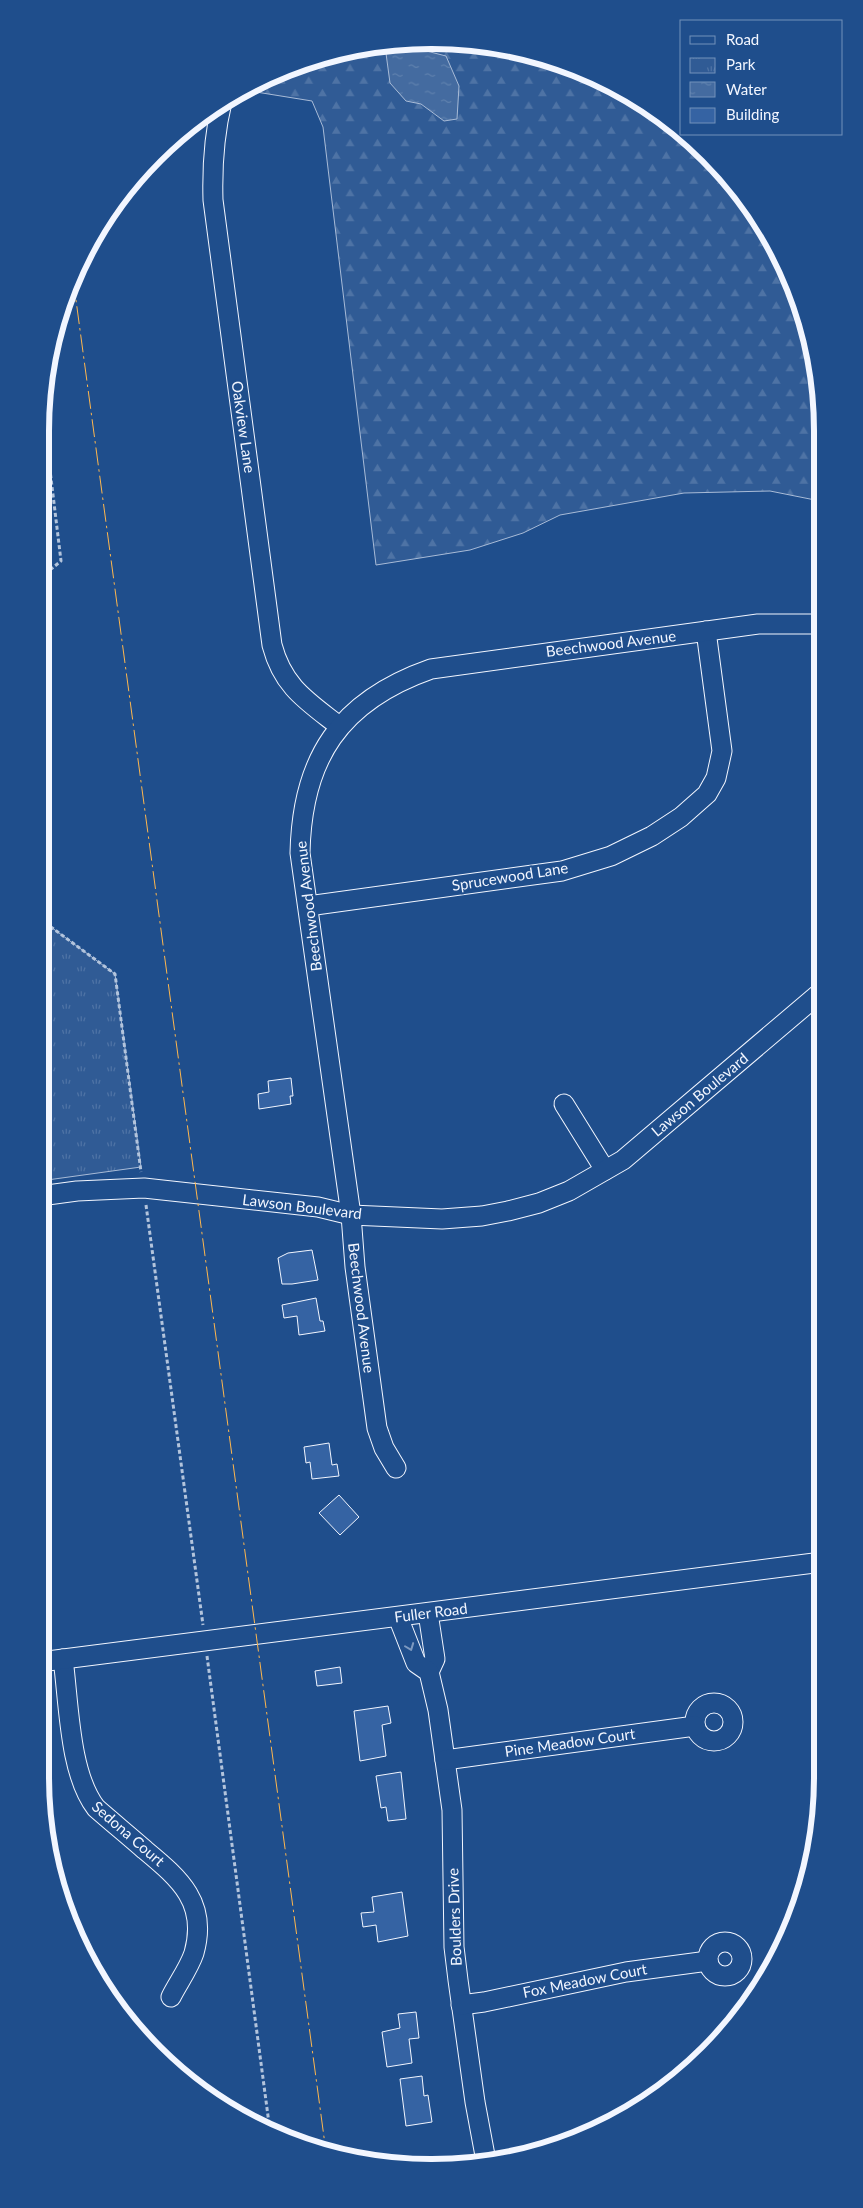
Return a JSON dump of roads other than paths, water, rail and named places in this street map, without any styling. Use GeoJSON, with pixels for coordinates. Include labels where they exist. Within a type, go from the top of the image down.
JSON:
{"type":"FeatureCollection","features":[{"type":"Feature","properties":{"kind":"street","name":"Oakview Lane"},"geometry":{"type":"LineString","coordinates":[[219,113],[212,164],[213,200],[272,645],[277,665],[295,691],[339,726]]}},
{"type":"Feature","properties":{"kind":"street","name":"Beechwood Avenue"},"geometry":{"type":"LineString","coordinates":[[396,1468],[384,1448],[377,1428],[355,1267],[351,1215],[300,853],[301,830],[308,789],[324,751],[339,726],[365,702],[400,680],[431,669],[758,624],[814,624]]}},
{"type":"Feature","properties":{"kind":"street","name":"Sprucewood Lane"},"geometry":{"type":"LineString","coordinates":[[308,906],[562,871],[611,856],[652,836],[681,818],[707,794],[716,778],[722,751],[706,631]]}},
{"type":"Feature","properties":{"kind":"street","name":"Lawson Boulevard"},"geometry":{"type":"LineString","coordinates":[[49,1195],[77,1191],[144,1188],[318,1206],[351,1215],[442,1219],[482,1216],[539,1202],[569,1191],[623,1160],[814,998]]}},
{"type":"Feature","properties":{"kind":"street"},"geometry":{"type":"LineString","coordinates":[[564,1104],[605,1170]]}},
{"type":"Feature","properties":{"kind":"street","name":"Fuller Road"},"geometry":{"type":"LineString","coordinates":[[49,1661],[814,1563]]}},
{"type":"Feature","properties":{"kind":"street","name":"Boulders Drive"},"geometry":{"type":"LineString","coordinates":[[428,1613],[435,1659],[429,1672],[438,1710],[452,1810],[454,1947],[475,2102],[485,2155]]}},
{"type":"Feature","properties":{"kind":"street","name":"Boulders Drive"},"geometry":{"type":"LineString","coordinates":[[398,1617],[416,1663],[429,1672]]}},
{"type":"Feature","properties":{"kind":"street","name":"Sedona Court"},"geometry":{"type":"LineString","coordinates":[[63,1659],[76,1761],[88,1798],[96,1808],[176,1876],[196,1909],[197,1933],[193,1955],[171,1997]]}},
{"type":"Feature","properties":{"kind":"street","name":"Pine Meadow Court"},"geometry":{"type":"LineString","coordinates":[[445,1760],[695,1726]]}},
{"type":"Feature","properties":{"kind":"street","name":"Fox Meadow Court"},"geometry":{"type":"LineString","coordinates":[[461,2005],[484,2002],[626,1972],[708,1961]]}},
{"type":"Feature","properties":{"kind":"water"},"geometry":{"type":"Polygon","coordinates":[[[420,49],[446,56],[459,86],[457,119],[444,121],[421,104],[406,101],[390,83],[386,52],[420,49]]]}}]}
